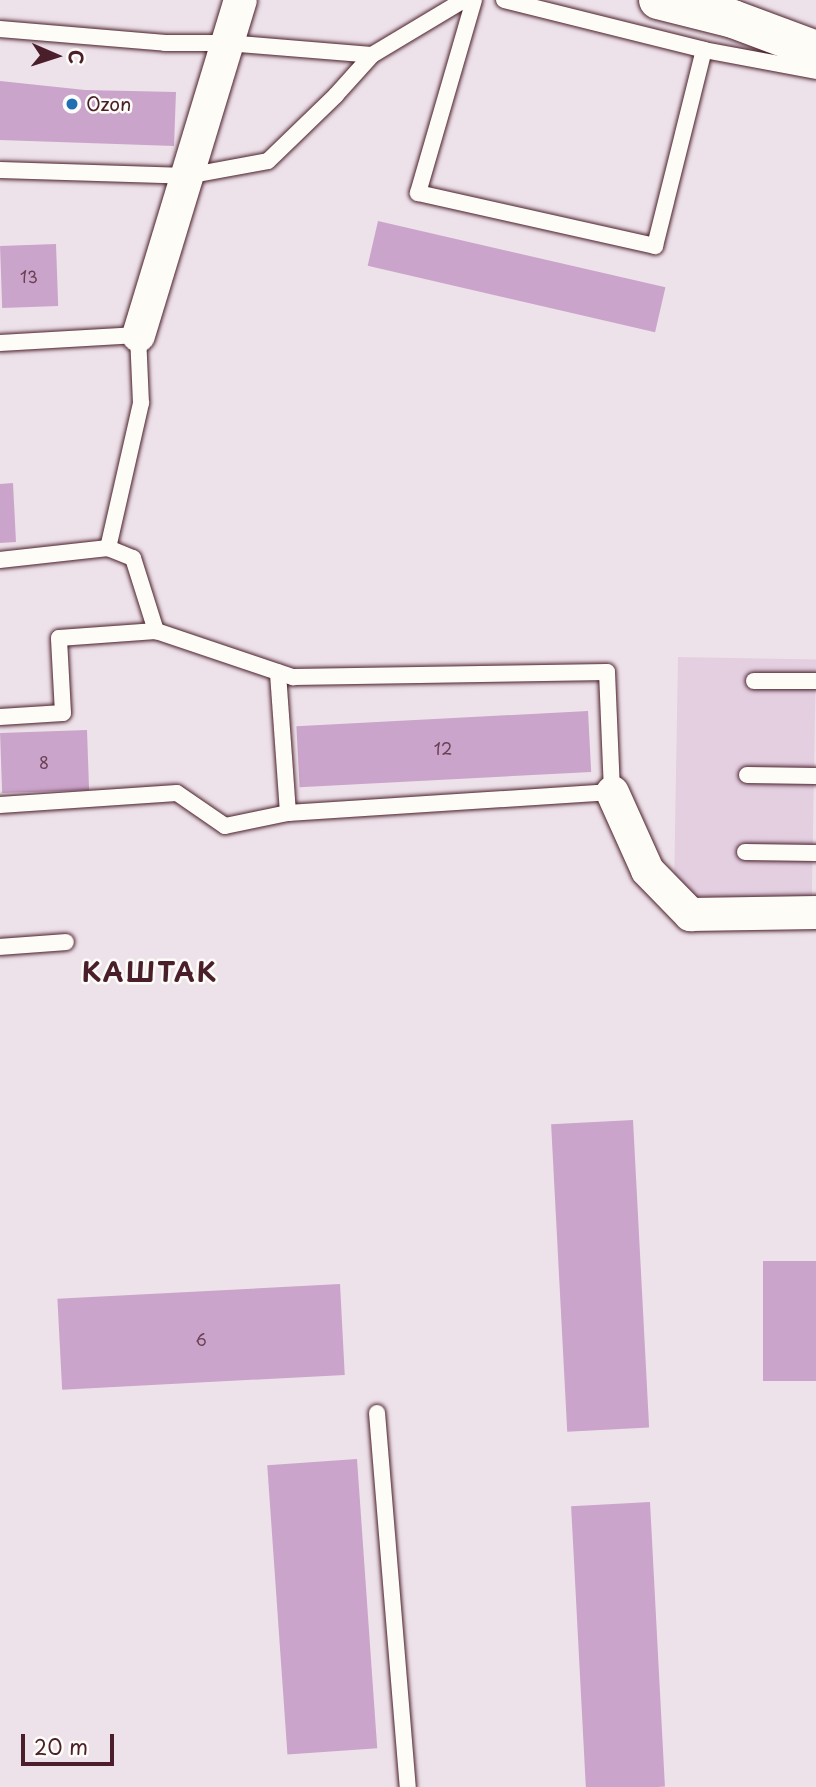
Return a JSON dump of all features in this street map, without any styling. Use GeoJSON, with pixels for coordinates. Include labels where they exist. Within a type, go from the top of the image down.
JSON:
{"type":"FeatureCollection","features":[{"type":"Feature","properties":{"kind":"main road"},"geometry":{"type":"LineString","coordinates":[[658,0],[733,19],[816,50]]}},
{"type":"Feature","properties":{"kind":"street"},"geometry":{"type":"LineString","coordinates":[[138,335],[240,0]]}},
{"type":"Feature","properties":{"kind":"street"},"geometry":{"type":"LineString","coordinates":[[612,792],[647,870],[690,914],[816,912]]}},
{"type":"Feature","properties":{"kind":"lane"},"geometry":{"type":"LineString","coordinates":[[0,170],[187,176],[268,162],[336,95],[372,54],[464,0]]}},
{"type":"Feature","properties":{"kind":"lane"},"geometry":{"type":"LineString","coordinates":[[474,0],[418,193],[655,246],[704,50]]}},
{"type":"Feature","properties":{"kind":"lane"},"geometry":{"type":"LineString","coordinates":[[505,0],[568,8],[704,50],[816,71]]}},
{"type":"Feature","properties":{"kind":"lane"},"geometry":{"type":"LineString","coordinates":[[0,29],[165,43],[227,43],[372,54]]}},
{"type":"Feature","properties":{"kind":"lane"},"geometry":{"type":"LineString","coordinates":[[0,343],[138,335],[141,403],[108,548]]}},
{"type":"Feature","properties":{"kind":"lane"},"geometry":{"type":"LineString","coordinates":[[0,560],[108,548],[133,558],[156,631]]}},
{"type":"Feature","properties":{"kind":"lane"},"geometry":{"type":"LineString","coordinates":[[0,717],[63,713],[58,638],[156,631],[293,677],[607,672],[612,792],[288,813],[225,826],[177,793],[0,804]]}},
{"type":"Feature","properties":{"kind":"lane"},"geometry":{"type":"LineString","coordinates":[[278,672],[288,813]]}},
{"type":"Feature","properties":{"kind":"lane"},"geometry":{"type":"LineString","coordinates":[[754,681],[816,681]]}},
{"type":"Feature","properties":{"kind":"lane"},"geometry":{"type":"LineString","coordinates":[[747,775],[816,776]]}},
{"type":"Feature","properties":{"kind":"lane"},"geometry":{"type":"LineString","coordinates":[[745,852],[816,853]]}},
{"type":"Feature","properties":{"kind":"lane"},"geometry":{"type":"LineString","coordinates":[[0,947],[66,942]]}},
{"type":"Feature","properties":{"kind":"lane"},"geometry":{"type":"LineString","coordinates":[[377,1413],[408,1787]]}},
{"type":"Feature","properties":{"kind":"shaded area"},"geometry":{"type":"Polygon","coordinates":[[[678,657],[816,659],[812,907],[674,905],[678,657]]]}},
{"type":"Feature","properties":{"kind":"building"},"geometry":{"type":"Polygon","coordinates":[[[0,81],[85,90],[176,92],[174,146],[0,140],[0,81]]]}},
{"type":"Feature","properties":{"kind":"building"},"geometry":{"type":"Polygon","coordinates":[[[378,221],[665,287],[655,332],[368,266],[378,221]]]}},
{"type":"Feature","properties":{"kind":"building"},"geometry":{"type":"Polygon","coordinates":[[[56,244],[58,306],[2,308],[0,246],[56,244]]]}},
{"type":"Feature","properties":{"kind":"building"},"geometry":{"type":"Polygon","coordinates":[[[13,483],[16,542],[0,543],[0,484],[13,483]]]}},
{"type":"Feature","properties":{"kind":"building"},"geometry":{"type":"Polygon","coordinates":[[[588,711],[591,772],[300,787],[296,726],[588,711]]]}},
{"type":"Feature","properties":{"kind":"building"},"geometry":{"type":"Polygon","coordinates":[[[87,730],[89,790],[2,793],[0,733],[87,730]]]}},
{"type":"Feature","properties":{"kind":"building"},"geometry":{"type":"Polygon","coordinates":[[[633,1120],[649,1428],[567,1432],[551,1124],[633,1120]]]}},
{"type":"Feature","properties":{"kind":"building"},"geometry":{"type":"Polygon","coordinates":[[[763,1261],[816,1261],[816,1381],[763,1381],[763,1261]]]}},
{"type":"Feature","properties":{"kind":"building"},"geometry":{"type":"Polygon","coordinates":[[[340,1284],[345,1375],[62,1390],[57,1299],[340,1284]]]}},
{"type":"Feature","properties":{"kind":"building"},"geometry":{"type":"Polygon","coordinates":[[[357,1459],[377,1748],[287,1755],[267,1465],[357,1459]]]}},
{"type":"Feature","properties":{"kind":"building"},"geometry":{"type":"Polygon","coordinates":[[[650,1502],[665,1787],[586,1787],[571,1506],[650,1502]]]}},
{"type":"Feature","properties":{"kind":"place","name":"Ozon"},"geometry":{"type":"Point","coordinates":[72,104]}},
{"type":"Feature","properties":{"kind":"district","name":"КАШТАК"},"geometry":{"type":"Point","coordinates":[150,972]}}]}
